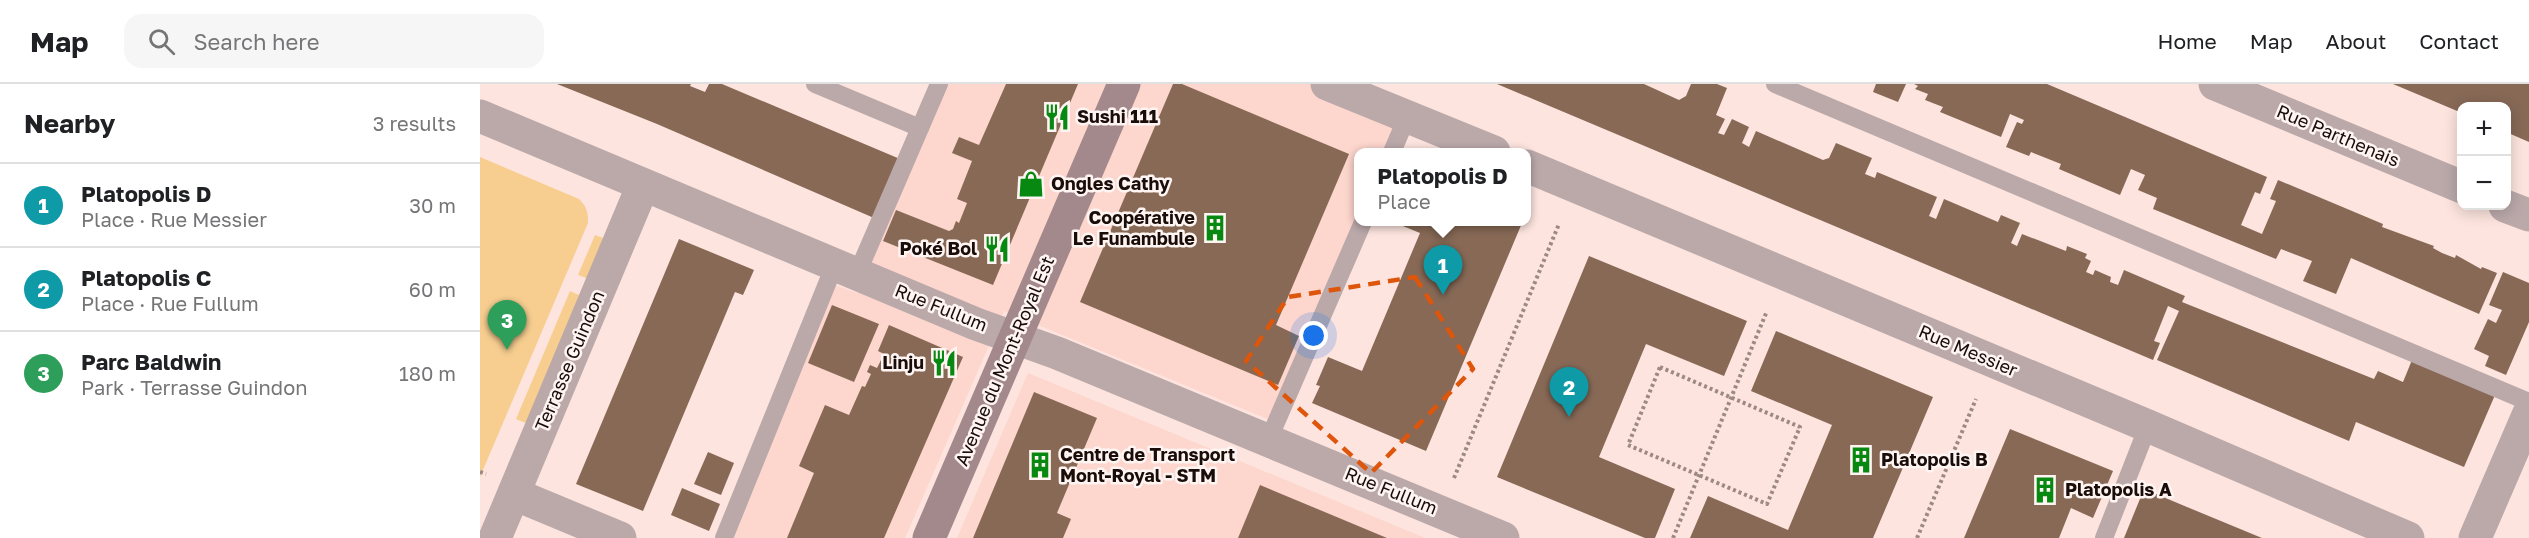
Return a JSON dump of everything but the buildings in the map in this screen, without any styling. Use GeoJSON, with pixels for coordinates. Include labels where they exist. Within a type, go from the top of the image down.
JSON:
{"type":"FeatureCollection","features":[{"type":"Feature","properties":{"kind":"main road","name":"Avenue du Mont-Royal Est"},"geometry":{"type":"LineString","coordinates":[[929,538],[1124,84]]}},
{"type":"Feature","properties":{"kind":"street"},"geometry":{"type":"LineString","coordinates":[[1327,84],[1482,148]]}},
{"type":"Feature","properties":{"kind":"street","name":"Rue Parthenais"},"geometry":{"type":"LineString","coordinates":[[2215,84],[2457,185]]}},
{"type":"Feature","properties":{"kind":"street","name":"Rue Fullum"},"geometry":{"type":"LineString","coordinates":[[480,116],[976,324],[1016,338],[1503,538]]}},
{"type":"Feature","properties":{"kind":"street","name":"Rue Messier"},"geometry":{"type":"LineString","coordinates":[[1531,168],[2148,426],[2408,538]]}},
{"type":"Feature","properties":{"kind":"street","name":"Terrasse Guindon"},"geometry":{"type":"LineString","coordinates":[[495,538],[643,184]]}},
{"type":"Feature","properties":{"kind":"street"},"geometry":{"type":"LineString","coordinates":[[2511,208],[2529,215]]}},
{"type":"Feature","properties":{"kind":"street"},"geometry":{"type":"LineString","coordinates":[[2475,538],[2529,413]]}},
{"type":"Feature","properties":{"kind":"street"},"geometry":{"type":"LineString","coordinates":[[514,494],[620,538]]}},
{"type":"Feature","properties":{"kind":"lane"},"geometry":{"type":"LineString","coordinates":[[815,84],[920,128]]}},
{"type":"Feature","properties":{"kind":"lane"},"geometry":{"type":"LineString","coordinates":[[724,538],[846,269],[920,128],[939,84]]}},
{"type":"Feature","properties":{"kind":"lane"},"geometry":{"type":"LineString","coordinates":[[1775,84],[2529,402]]}},
{"type":"Feature","properties":{"kind":"lane"},"geometry":{"type":"LineString","coordinates":[[1394,148],[1407,117]]}},
{"type":"Feature","properties":{"kind":"lane"},"geometry":{"type":"LineString","coordinates":[[1268,441],[1360,226]]}},
{"type":"Feature","properties":{"kind":"lane"},"geometry":{"type":"LineString","coordinates":[[2104,538],[2148,426]]}},
{"type":"Feature","properties":{"kind":"path"},"geometry":{"type":"LineString","coordinates":[[1454,478],[1559,224]]}},
{"type":"Feature","properties":{"kind":"path"},"geometry":{"type":"LineString","coordinates":[[1673,538],[1767,311]]}},
{"type":"Feature","properties":{"kind":"path"},"geometry":{"type":"LineString","coordinates":[[1660,367],[1800,427],[1767,504],[1699,475],[1628,445],[1660,367]]}},
{"type":"Feature","properties":{"kind":"path"},"geometry":{"type":"LineString","coordinates":[[1917,538],[1976,399]]}},
{"type":"Feature","properties":{"kind":"path"},"geometry":{"type":"LineString","coordinates":[[480,472],[486,474]]}},
{"type":"Feature","properties":{"kind":"highlighted area"},"geometry":{"type":"Polygon","coordinates":[[[1415,277],[1473,369],[1371,473],[1246,361],[1288,297],[1415,277]]]}},
{"type":"Feature","properties":{"kind":"shaded area"},"geometry":{"type":"Polygon","coordinates":[[[945,84],[1369,84],[1412,102],[1391,148],[1354,148],[1354,226],[1356,226],[1270,420],[1004,311],[905,538],[715,538],[820,280],[857,293],[945,84]]]}},
{"type":"Feature","properties":{"kind":"shaded area"},"geometry":{"type":"Polygon","coordinates":[[[480,157],[579,199],[586,210],[588,223],[480,477],[480,157]]]}},
{"type":"Feature","properties":{"kind":"shaded area"},"geometry":{"type":"Polygon","coordinates":[[[595,235],[606,239],[589,279],[578,275],[595,235]]]}},
{"type":"Feature","properties":{"kind":"shaded area"},"geometry":{"type":"Polygon","coordinates":[[[570,291],[581,296],[528,424],[516,419],[570,291]]]}},
{"type":"Feature","properties":{"kind":"shaded area"},"geometry":{"type":"Polygon","coordinates":[[[1028,373],[1425,538],[957,538],[1028,373]]]}},
{"type":"Feature","properties":{"kind":"place","name":"Sushi 111"},"geometry":{"type":"Point","coordinates":[1057,117]}},
{"type":"Feature","properties":{"kind":"place","name":"Ongles Cathy"},"geometry":{"type":"Point","coordinates":[1031,184]}},
{"type":"Feature","properties":{"kind":"place","name":"Coopérative Le Funambule"},"geometry":{"type":"Point","coordinates":[1215,228]}},
{"type":"Feature","properties":{"kind":"place","name":"Poké Bol"},"geometry":{"type":"Point","coordinates":[997,249]}},
{"type":"Feature","properties":{"kind":"place","name":"Platopolis D"},"geometry":{"type":"Point","coordinates":[1443,295]}},
{"type":"Feature","properties":{"kind":"place","name":"Parc Baldwin"},"geometry":{"type":"Point","coordinates":[507,350]}},
{"type":"Feature","properties":{"kind":"place","name":"Linju"},"geometry":{"type":"Point","coordinates":[944,363]}},
{"type":"Feature","properties":{"kind":"place","name":"Platopolis C"},"geometry":{"type":"Point","coordinates":[1569,417]}},
{"type":"Feature","properties":{"kind":"place","name":"Platopolis B"},"geometry":{"type":"Point","coordinates":[1861,460]}},
{"type":"Feature","properties":{"kind":"place","name":"Centre de Transport Mont-Royal - STM"},"geometry":{"type":"Point","coordinates":[1040,465]}},
{"type":"Feature","properties":{"kind":"place","name":"Platopolis A"},"geometry":{"type":"Point","coordinates":[2045,490]}}]}
